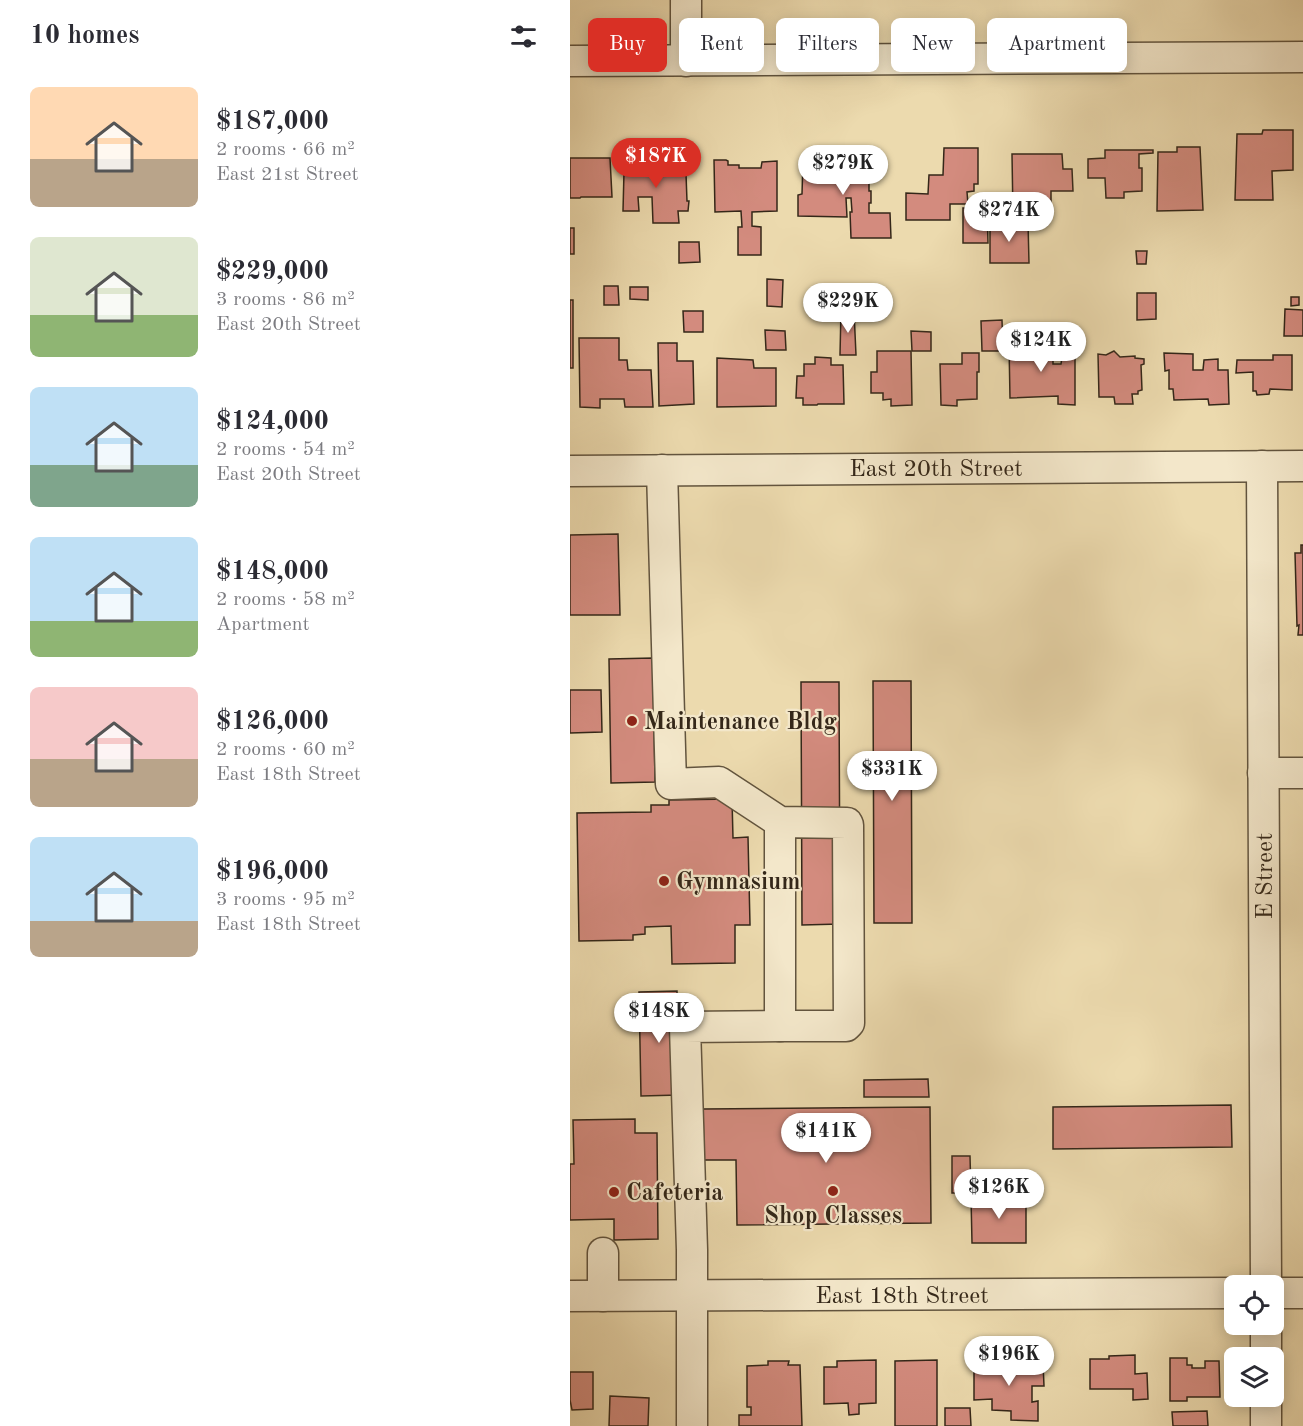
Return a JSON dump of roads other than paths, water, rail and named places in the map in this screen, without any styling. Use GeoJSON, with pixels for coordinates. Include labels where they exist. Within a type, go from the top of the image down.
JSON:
{"type":"FeatureCollection","features":[{"type":"Feature","properties":{"kind":"street"},"geometry":{"type":"LineString","coordinates":[[686,0],[686,18]]}},
{"type":"Feature","properties":{"kind":"street"},"geometry":{"type":"LineString","coordinates":[[764,60],[1303,57]]}},
{"type":"Feature","properties":{"kind":"street"},"geometry":{"type":"LineString","coordinates":[[570,61],[679,61]]}},
{"type":"Feature","properties":{"kind":"street","name":"E Street"},"geometry":{"type":"LineString","coordinates":[[1262,466],[1266,1275]]}},
{"type":"Feature","properties":{"kind":"street","name":"East 20th Street"},"geometry":{"type":"LineString","coordinates":[[570,471],[1303,466]]}},
{"type":"Feature","properties":{"kind":"street"},"geometry":{"type":"LineString","coordinates":[[662,470],[671,784],[718,782],[780,822],[847,823],[848,825],[849,1023],[846,1026],[685,1027],[692,1250],[692,1426]]}},
{"type":"Feature","properties":{"kind":"street"},"geometry":{"type":"LineString","coordinates":[[1263,773],[1303,773]]}},
{"type":"Feature","properties":{"kind":"street"},"geometry":{"type":"LineString","coordinates":[[780,822],[780,1026]]}},
{"type":"Feature","properties":{"kind":"street"},"geometry":{"type":"LineString","coordinates":[[603,1253],[603,1296]]}},
{"type":"Feature","properties":{"kind":"street","name":"East 18th Street"},"geometry":{"type":"LineString","coordinates":[[570,1296],[1224,1293]]}},
{"type":"Feature","properties":{"kind":"street"},"geometry":{"type":"LineString","coordinates":[[1284,1293],[1303,1293]]}},
{"type":"Feature","properties":{"kind":"street"},"geometry":{"type":"LineString","coordinates":[[1266,1407],[1266,1426]]}},
{"type":"Feature","properties":{"kind":"place","name":"Maintenance Bldg"},"geometry":{"type":"Point","coordinates":[632,721]}},
{"type":"Feature","properties":{"kind":"place","name":"Gymnasium"},"geometry":{"type":"Point","coordinates":[664,881]}},
{"type":"Feature","properties":{"kind":"place","name":"Shop Classes"},"geometry":{"type":"Point","coordinates":[833,1191]}},
{"type":"Feature","properties":{"kind":"place","name":"Cafeteria"},"geometry":{"type":"Point","coordinates":[614,1192]}}]}
